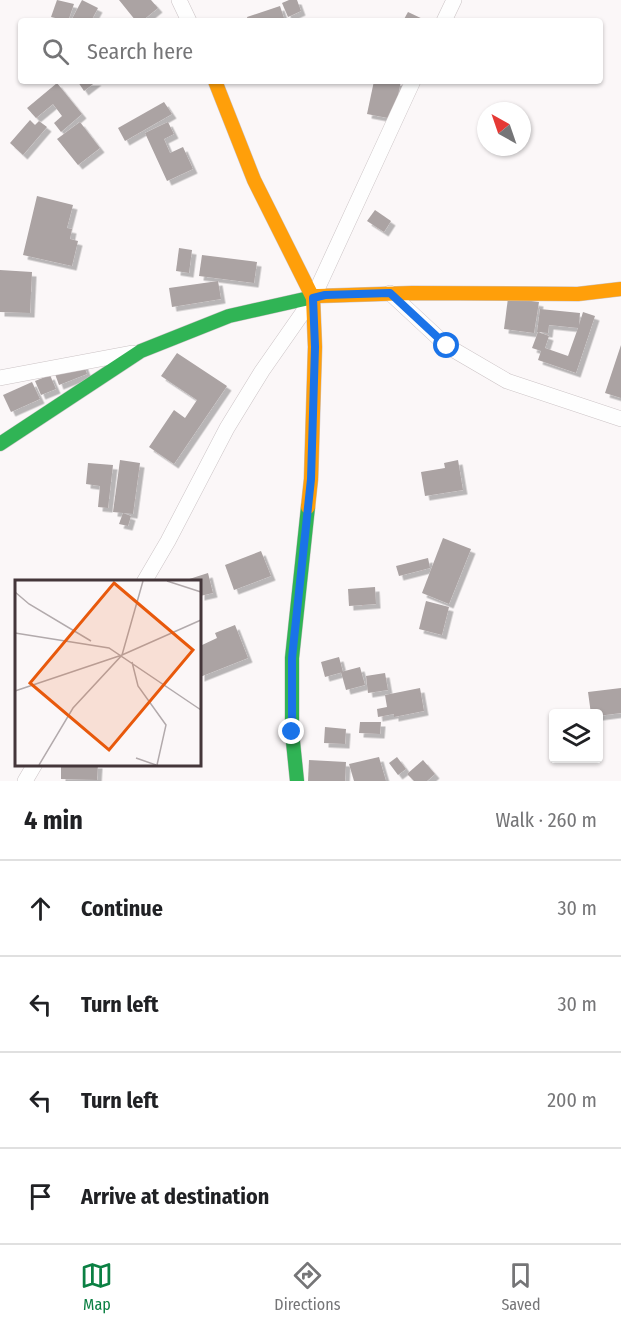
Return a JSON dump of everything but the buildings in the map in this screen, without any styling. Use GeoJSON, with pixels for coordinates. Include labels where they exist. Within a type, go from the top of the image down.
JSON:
{"type":"FeatureCollection","features":[{"type":"Feature","properties":{"kind":"street"},"geometry":{"type":"LineString","coordinates":[[179,0],[188,18]]}},
{"type":"Feature","properties":{"kind":"street"},"geometry":{"type":"LineString","coordinates":[[445,18],[454,0]]}},
{"type":"Feature","properties":{"kind":"street"},"geometry":{"type":"LineString","coordinates":[[216,84],[254,180],[313,298],[315,347],[311,479],[292,658],[292,732],[297,781]]}},
{"type":"Feature","properties":{"kind":"street"},"geometry":{"type":"LineString","coordinates":[[145,580],[227,428],[262,370],[313,298],[412,84]]}},
{"type":"Feature","properties":{"kind":"street"},"geometry":{"type":"LineString","coordinates":[[0,378],[141,351],[229,316],[325,295],[578,294],[621,290]]}},
{"type":"Feature","properties":{"kind":"street"},"geometry":{"type":"LineString","coordinates":[[390,293],[447,346],[507,381],[621,419]]}},
{"type":"Feature","properties":{"kind":"street"},"geometry":{"type":"LineString","coordinates":[[0,444],[141,351]]}},
{"type":"Feature","properties":{"kind":"street"},"geometry":{"type":"LineString","coordinates":[[25,781],[34,766]]}},
{"type":"Feature","properties":{"kind":"traffic: fast"},"geometry":{"type":"LineString","coordinates":[[0,444],[141,351],[229,316],[318,296]]}},
{"type":"Feature","properties":{"kind":"traffic: fast"},"geometry":{"type":"LineString","coordinates":[[297,781],[292,732],[292,658],[308,507]]}},
{"type":"Feature","properties":{"kind":"traffic: slow"},"geometry":{"type":"LineString","coordinates":[[216,84],[254,180],[313,298],[315,347],[308,507]]}},
{"type":"Feature","properties":{"kind":"traffic: slow"},"geometry":{"type":"LineString","coordinates":[[318,296],[412,293],[578,294],[621,289]]}},
{"type":"Feature","properties":{"kind":"route"},"geometry":{"type":"LineString","coordinates":[[292,732],[292,658],[311,479],[315,347],[313,298],[325,295],[390,293],[447,346]]}}]}
